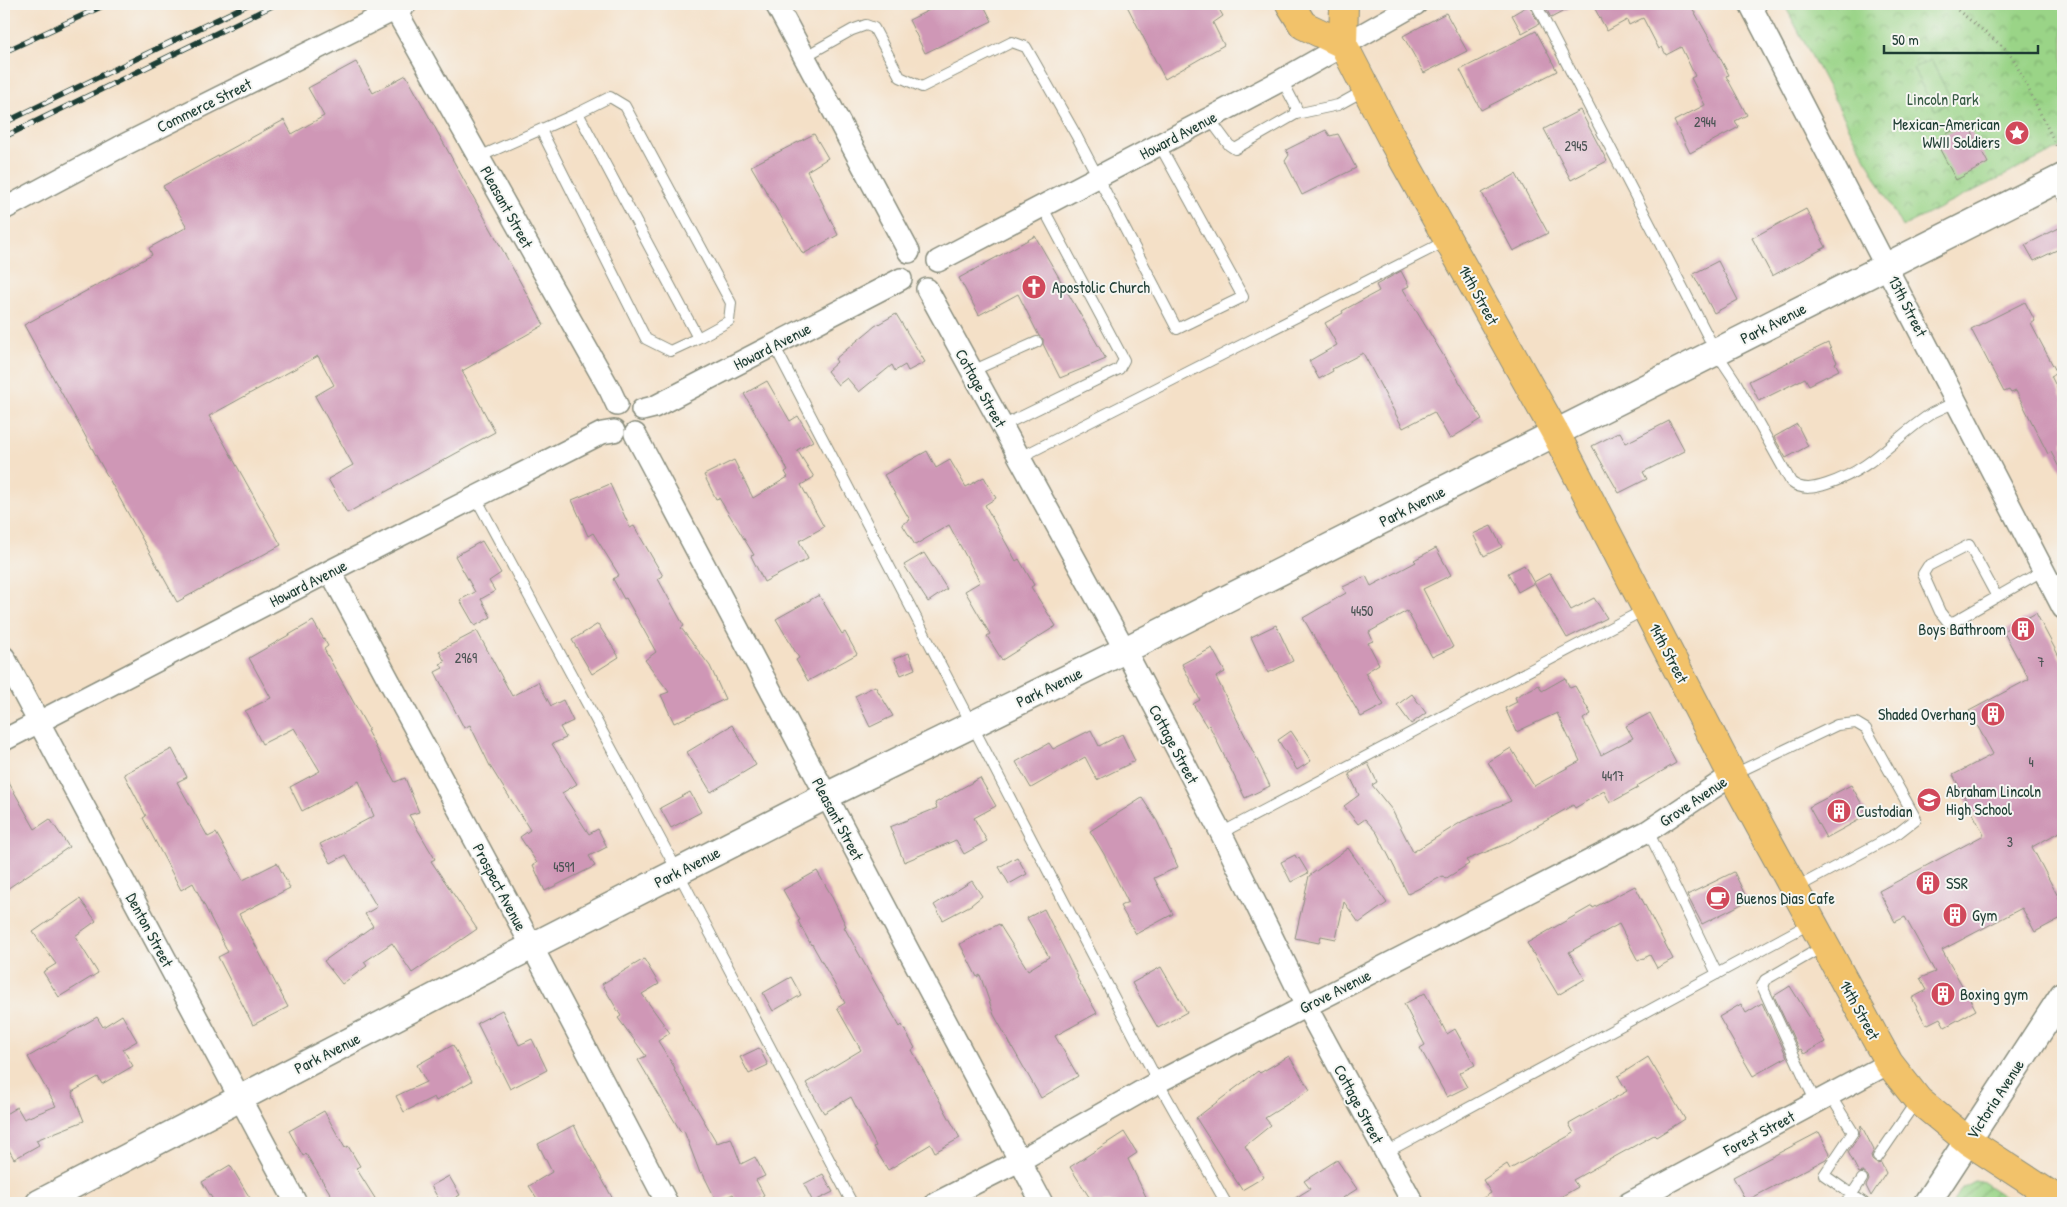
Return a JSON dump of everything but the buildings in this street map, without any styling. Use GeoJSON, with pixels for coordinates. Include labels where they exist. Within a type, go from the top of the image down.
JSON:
{"type":"FeatureCollection","features":[{"type":"Feature","properties":{"kind":"main road"},"geometry":{"type":"LineString","coordinates":[[1290,4],[1303,25],[1343,44]]}},
{"type":"Feature","properties":{"kind":"main road","name":"14th Street"},"geometry":{"type":"LineString","coordinates":[[1344,4],[1343,44],[1448,240],[1556,434],[1732,775],[1889,1063],[1918,1100],[1968,1141],[2063,1203]]}},
{"type":"Feature","properties":{"kind":"street"},"geometry":{"type":"LineString","coordinates":[[776,4],[908,252]]}},
{"type":"Feature","properties":{"kind":"street","name":"Howard Avenue"},"geometry":{"type":"LineString","coordinates":[[938,261],[1282,80],[1416,4]]}},
{"type":"Feature","properties":{"kind":"street","name":"13th Street"},"geometry":{"type":"LineString","coordinates":[[1750,4],[1887,265],[2063,608]]}},
{"type":"Feature","properties":{"kind":"street","name":"Pleasant Street"},"geometry":{"type":"LineString","coordinates":[[401,6],[479,157],[610,390],[616,405]]}},
{"type":"Feature","properties":{"kind":"street","name":"Commerce Street"},"geometry":{"type":"LineString","coordinates":[[4,209],[120,146],[401,6]]}},
{"type":"Feature","properties":{"kind":"street","name":"Park Avenue"},"geometry":{"type":"LineString","coordinates":[[38,1203],[532,946],[826,796],[1124,650],[1556,434],[1887,265],[2060,185]]}},
{"type":"Feature","properties":{"kind":"street"},"geometry":{"type":"LineString","coordinates":[[922,250],[929,252],[938,261],[939,274],[937,280],[927,289],[914,290],[908,287],[901,279],[900,263],[908,252],[922,250]]}},
{"type":"Feature","properties":{"kind":"street","name":"Howard Avenue"},"geometry":{"type":"LineString","coordinates":[[642,410],[654,407],[901,279]]}},
{"type":"Feature","properties":{"kind":"street","name":"Cottage Street"},"geometry":{"type":"LineString","coordinates":[[927,289],[1124,650],[1220,833],[1306,1006],[1412,1203]]}},
{"type":"Feature","properties":{"kind":"street"},"geometry":{"type":"LineString","coordinates":[[628,402],[633,403],[642,410],[644,421],[639,431],[624,432],[610,420],[610,414],[616,405],[628,402]]}},
{"type":"Feature","properties":{"kind":"street","name":"Howard Avenue"},"geometry":{"type":"LineString","coordinates":[[4,740],[602,433],[624,432]]}},
{"type":"Feature","properties":{"kind":"street","name":"Pleasant Street"},"geometry":{"type":"LineString","coordinates":[[624,432],[826,796],[1042,1203]]}},
{"type":"Feature","properties":{"kind":"street","name":"Prospect Avenue"},"geometry":{"type":"LineString","coordinates":[[330,571],[532,946],[667,1203]]}},
{"type":"Feature","properties":{"kind":"street","name":"Denton Street"},"geometry":{"type":"LineString","coordinates":[[4,657],[296,1203]]}},
{"type":"Feature","properties":{"kind":"street","name":"Grove Avenue"},"geometry":{"type":"LineString","coordinates":[[936,1203],[1019,1160],[1158,1082],[1648,831],[1732,775]]}},
{"type":"Feature","properties":{"kind":"street","name":"Victoria Avenue"},"geometry":{"type":"LineString","coordinates":[[1927,1203],[2063,996]]}},
{"type":"Feature","properties":{"kind":"street","name":"Forest Street"},"geometry":{"type":"LineString","coordinates":[[1628,1203],[1889,1063]]}},
{"type":"Feature","properties":{"kind":"lane"},"geometry":{"type":"LineString","coordinates":[[1536,4],[1716,352],[1734,379],[1791,482],[1797,487],[1807,489],[1847,478],[1868,465],[1932,413],[1957,402]]}},
{"type":"Feature","properties":{"kind":"lane"},"geometry":{"type":"LineString","coordinates":[[804,57],[866,24],[874,28],[900,77],[922,88],[1012,42],[1026,46],[1098,176],[1177,329],[1243,297],[1159,144]]}},
{"type":"Feature","properties":{"kind":"lane"},"geometry":{"type":"LineString","coordinates":[[1282,80],[1296,107],[1296,114]]}},
{"type":"Feature","properties":{"kind":"lane"},"geometry":{"type":"LineString","coordinates":[[1209,118],[1228,146],[1235,149],[1296,114],[1338,104],[1367,90]]}},
{"type":"Feature","properties":{"kind":"lane"},"geometry":{"type":"LineString","coordinates":[[479,157],[610,97],[626,106],[731,303],[730,321],[670,351],[646,340],[541,130]]}},
{"type":"Feature","properties":{"kind":"lane"},"geometry":{"type":"LineString","coordinates":[[578,113],[698,338]]}},
{"type":"Feature","properties":{"kind":"lane"},"geometry":{"type":"LineString","coordinates":[[1002,426],[1119,369],[1124,360],[1042,206]]}},
{"type":"Feature","properties":{"kind":"lane"},"geometry":{"type":"LineString","coordinates":[[1019,458],[1448,240]]}},
{"type":"Feature","properties":{"kind":"lane"},"geometry":{"type":"LineString","coordinates":[[972,371],[1037,342]]}},
{"type":"Feature","properties":{"kind":"lane"},"geometry":{"type":"LineString","coordinates":[[774,345],[1158,1082],[1226,1203]]}},
{"type":"Feature","properties":{"kind":"lane"},"geometry":{"type":"LineString","coordinates":[[476,498],[678,872],[852,1203]]}},
{"type":"Feature","properties":{"kind":"lane"},"geometry":{"type":"LineString","coordinates":[[1997,597],[1970,545],[1928,566],[1923,574],[1940,612],[1948,622],[1955,621],[2009,591],[2044,570]]}},
{"type":"Feature","properties":{"kind":"lane"},"geometry":{"type":"LineString","coordinates":[[1220,833],[1646,609]]}},
{"type":"Feature","properties":{"kind":"lane"},"geometry":{"type":"LineString","coordinates":[[1732,775],[1837,725],[1856,723],[1866,729],[1908,803],[1916,819],[1898,833],[1793,889]]}},
{"type":"Feature","properties":{"kind":"lane"},"geometry":{"type":"LineString","coordinates":[[1648,831],[1717,974]]}},
{"type":"Feature","properties":{"kind":"lane"},"geometry":{"type":"LineString","coordinates":[[1385,1153],[1717,974],[1818,934]]}},
{"type":"Feature","properties":{"kind":"lane"},"geometry":{"type":"LineString","coordinates":[[1818,934],[1765,980],[1762,986],[1823,1099],[1852,1132],[1824,1175],[1849,1199],[1864,1203]]}},
{"type":"Feature","properties":{"kind":"lane"},"geometry":{"type":"LineString","coordinates":[[1878,1157],[1918,1100]]}},
{"type":"Feature","properties":{"kind":"lane"},"geometry":{"type":"LineString","coordinates":[[1849,1199],[1862,1179]]}},
{"type":"Feature","properties":{"kind":"path"},"geometry":{"type":"LineString","coordinates":[[1950,4],[2006,49],[2014,60],[2059,151]]}},
{"type":"Feature","properties":{"kind":"green space","name":"Lincoln Park"},"geometry":{"type":"Polygon","coordinates":[[[1784,4],[2063,4],[2063,146],[1902,227],[1784,4]]]}},
{"type":"Feature","properties":{"kind":"green space"},"geometry":{"type":"Polygon","coordinates":[[[1931,60],[1952,101],[1935,110],[1913,69],[1931,60]]]}},
{"type":"Feature","properties":{"kind":"green space"},"geometry":{"type":"Polygon","coordinates":[[[1975,1181],[1984,1183],[2014,1203],[1953,1203],[1962,1188],[1975,1181]]]}},
{"type":"Feature","properties":{"kind":"railway"},"geometry":{"type":"LineString","coordinates":[[4,52],[107,4]]}},
{"type":"Feature","properties":{"kind":"railway"},"geometry":{"type":"LineString","coordinates":[[4,123],[249,4]]}},
{"type":"Feature","properties":{"kind":"railway"},"geometry":{"type":"LineString","coordinates":[[4,137],[276,4]]}},
{"type":"Feature","properties":{"kind":"place","name":"Mexican-American WWII Soldiers"},"geometry":{"type":"Point","coordinates":[2017,133]}},
{"type":"Feature","properties":{"kind":"place","name":"Apostolic Church"},"geometry":{"type":"Point","coordinates":[1034,287]}},
{"type":"Feature","properties":{"kind":"place","name":"Boys Bathroom"},"geometry":{"type":"Point","coordinates":[2023,629]}},
{"type":"Feature","properties":{"kind":"place","name":"Shaded Overhang"},"geometry":{"type":"Point","coordinates":[1993,714]}},
{"type":"Feature","properties":{"kind":"place","name":"Abraham Lincoln High School"},"geometry":{"type":"Point","coordinates":[1929,800]}},
{"type":"Feature","properties":{"kind":"place","name":"Custodian"},"geometry":{"type":"Point","coordinates":[1839,811]}},
{"type":"Feature","properties":{"kind":"place","name":"SSR"},"geometry":{"type":"Point","coordinates":[1928,883]}},
{"type":"Feature","properties":{"kind":"place","name":"Buenos Dias Cafe"},"geometry":{"type":"Point","coordinates":[1718,898]}},
{"type":"Feature","properties":{"kind":"place","name":"Gym"},"geometry":{"type":"Point","coordinates":[1955,915]}},
{"type":"Feature","properties":{"kind":"place","name":"Boxing gym"},"geometry":{"type":"Point","coordinates":[1943,994]}}]}
